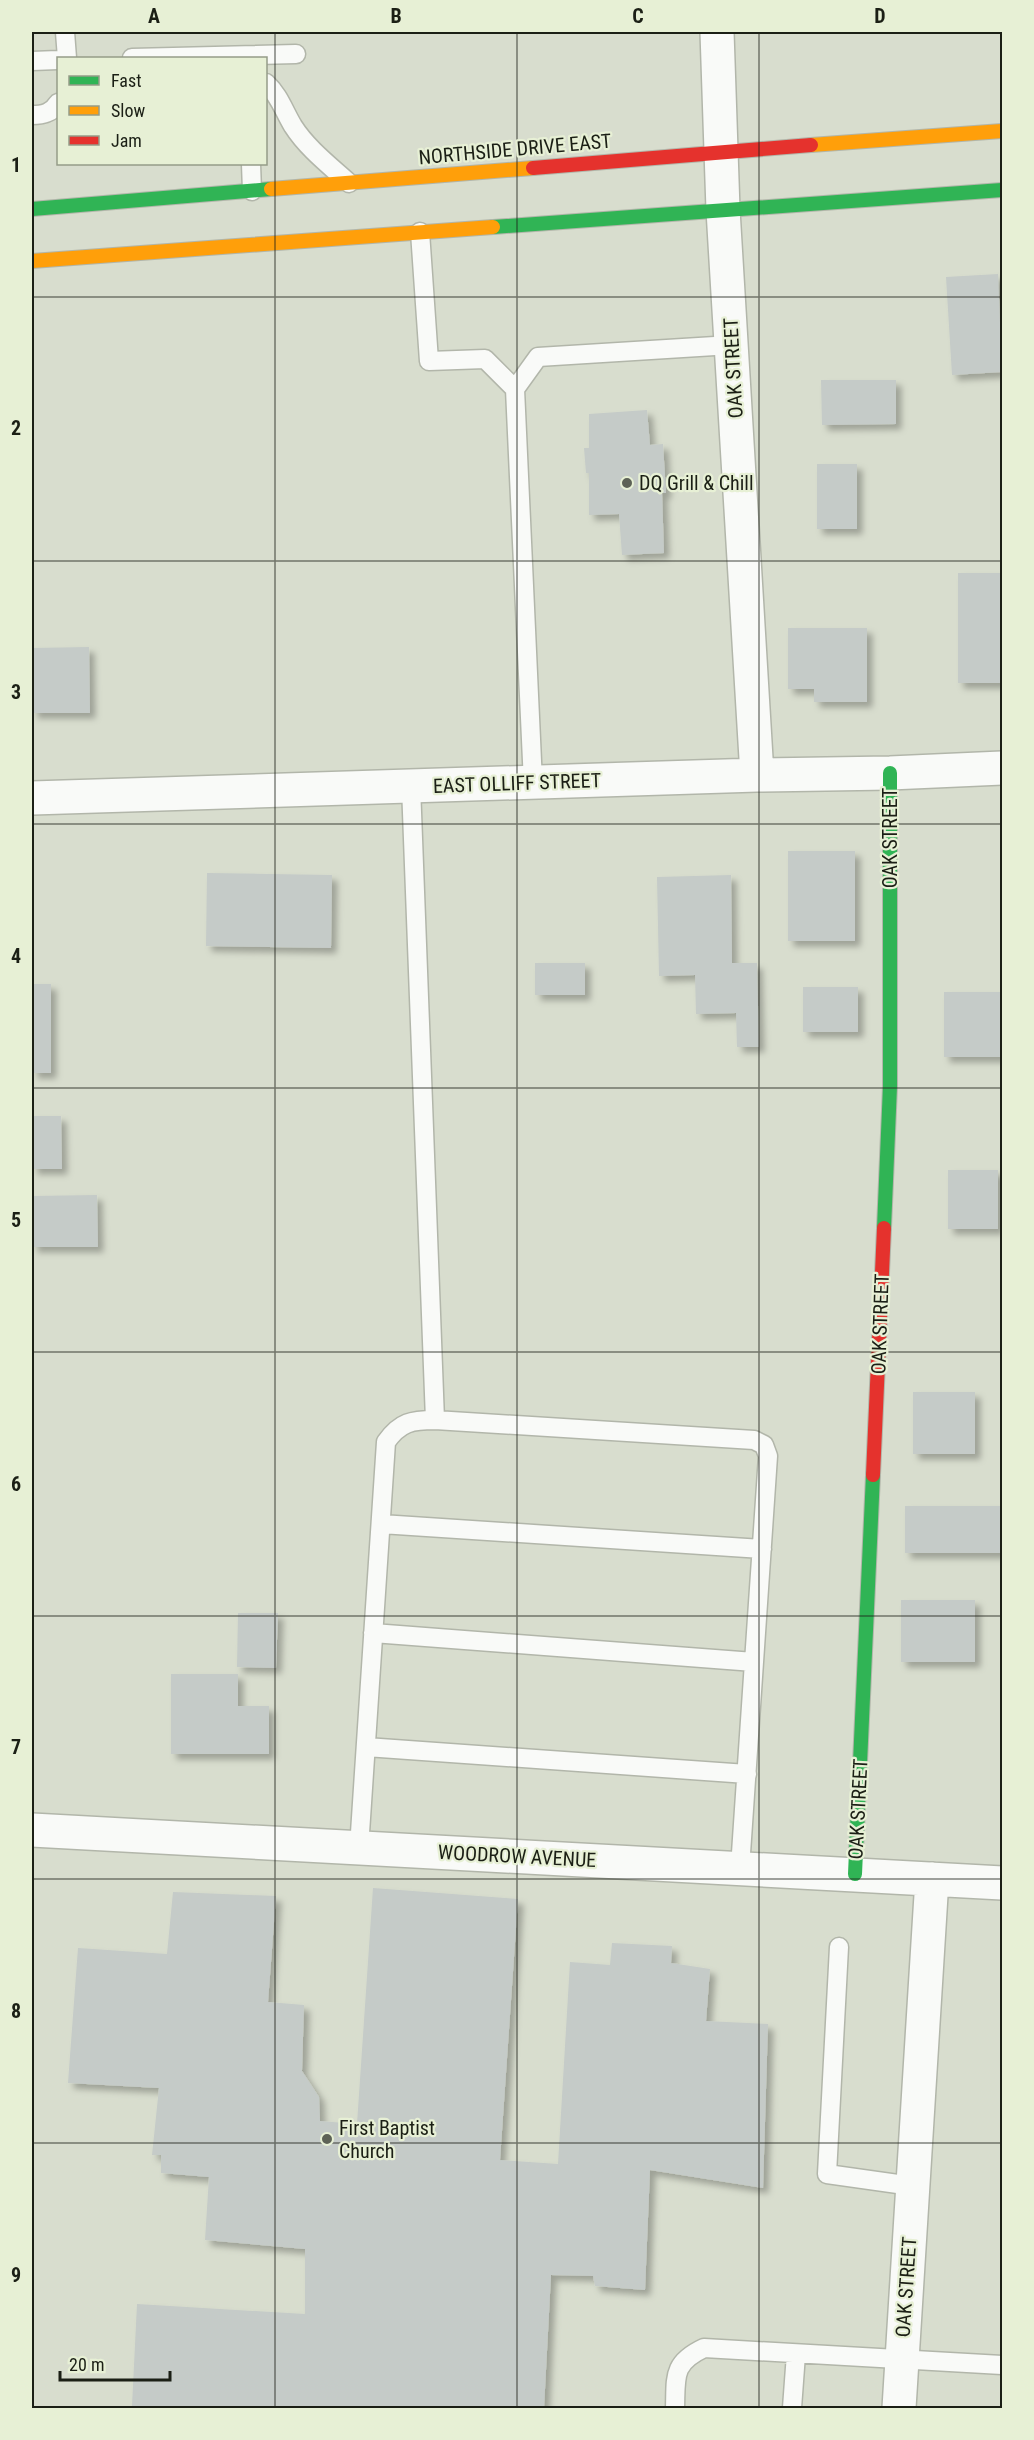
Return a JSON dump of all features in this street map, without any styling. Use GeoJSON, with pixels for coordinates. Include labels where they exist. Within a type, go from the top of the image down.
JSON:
{"type":"FeatureCollection","features":[{"type":"Feature","properties":{"kind":"main road","name":"NORTHSIDE DRIVE EAST"},"geometry":{"type":"LineString","coordinates":[[32,209],[1002,131]]}},
{"type":"Feature","properties":{"kind":"main road"},"geometry":{"type":"LineString","coordinates":[[32,261],[1002,190]]}},
{"type":"Feature","properties":{"kind":"main road","name":"OAK STREET"},"geometry":{"type":"LineString","coordinates":[[855,1874],[890,1086],[890,773]]}},
{"type":"Feature","properties":{"kind":"street","name":"OAK STREET"},"geometry":{"type":"LineString","coordinates":[[717,32],[723,210],[757,775]]}},
{"type":"Feature","properties":{"kind":"street","name":"EAST OLLIFF STREET"},"geometry":{"type":"LineString","coordinates":[[32,798],[1002,768]]}},
{"type":"Feature","properties":{"kind":"street","name":"WOODROW AVENUE"},"geometry":{"type":"LineString","coordinates":[[32,1830],[1002,1883]]}},
{"type":"Feature","properties":{"kind":"street","name":"OAK STREET"},"geometry":{"type":"LineString","coordinates":[[898,2409],[932,1879]]}},
{"type":"Feature","properties":{"kind":"lane"},"geometry":{"type":"LineString","coordinates":[[65,32],[67,57]]}},
{"type":"Feature","properties":{"kind":"lane"},"geometry":{"type":"LineString","coordinates":[[256,57],[296,54]]}},
{"type":"Feature","properties":{"kind":"lane"},"geometry":{"type":"LineString","coordinates":[[32,61],[57,60]]}},
{"type":"Feature","properties":{"kind":"lane"},"geometry":{"type":"LineString","coordinates":[[267,84],[294,127],[316,153],[349,183]]}},
{"type":"Feature","properties":{"kind":"lane"},"geometry":{"type":"LineString","coordinates":[[32,115],[42,115],[54,110],[57,105]]}},
{"type":"Feature","properties":{"kind":"lane"},"geometry":{"type":"LineString","coordinates":[[251,165],[252,191]]}},
{"type":"Feature","properties":{"kind":"lane"},"geometry":{"type":"LineString","coordinates":[[420,232],[429,361],[486,359],[515,389]]}},
{"type":"Feature","properties":{"kind":"lane"},"geometry":{"type":"LineString","coordinates":[[533,783],[515,389],[538,357],[731,345]]}},
{"type":"Feature","properties":{"kind":"lane"},"geometry":{"type":"LineString","coordinates":[[411,786],[435,1420]]}},
{"type":"Feature","properties":{"kind":"lane"},"geometry":{"type":"LineString","coordinates":[[359,1848],[386,1442],[394,1431],[414,1420],[435,1420],[754,1440],[764,1444],[768,1456],[740,1868]]}},
{"type":"Feature","properties":{"kind":"lane"},"geometry":{"type":"LineString","coordinates":[[381,1524],[762,1549]]}},
{"type":"Feature","properties":{"kind":"lane"},"geometry":{"type":"LineString","coordinates":[[373,1633],[754,1662]]}},
{"type":"Feature","properties":{"kind":"lane"},"geometry":{"type":"LineString","coordinates":[[366,1747],[747,1774]]}},
{"type":"Feature","properties":{"kind":"lane"},"geometry":{"type":"LineString","coordinates":[[839,1947],[827,2174],[912,2186]]}},
{"type":"Feature","properties":{"kind":"lane"},"geometry":{"type":"LineString","coordinates":[[675,2409],[676,2372],[690,2355],[704,2348],[1002,2365]]}},
{"type":"Feature","properties":{"kind":"lane"},"geometry":{"type":"LineString","coordinates":[[792,2409],[796,2354]]}},
{"type":"Feature","properties":{"kind":"building"},"geometry":{"type":"Polygon","coordinates":[[[998,274],[1002,372],[952,375],[946,277],[998,274]]]}},
{"type":"Feature","properties":{"kind":"building"},"geometry":{"type":"Polygon","coordinates":[[[821,380],[896,380],[896,424],[822,425],[821,380]]]}},
{"type":"Feature","properties":{"kind":"building","name":"DQ Grill & Chill"},"geometry":{"type":"Polygon","coordinates":[[[647,410],[650,445],[663,444],[666,493],[662,493],[664,553],[622,555],[619,514],[589,515],[589,473],[586,473],[584,448],[589,448],[589,414],[647,410]]]}},
{"type":"Feature","properties":{"kind":"building"},"geometry":{"type":"Polygon","coordinates":[[[817,464],[857,464],[857,529],[817,529],[817,464]]]}},
{"type":"Feature","properties":{"kind":"building"},"geometry":{"type":"Polygon","coordinates":[[[958,573],[1002,573],[1002,683],[958,683],[958,573]]]}},
{"type":"Feature","properties":{"kind":"building"},"geometry":{"type":"Polygon","coordinates":[[[788,628],[867,628],[867,702],[814,702],[814,689],[788,689],[788,628]]]}},
{"type":"Feature","properties":{"kind":"building"},"geometry":{"type":"Polygon","coordinates":[[[89,647],[90,713],[32,713],[32,648],[89,647]]]}},
{"type":"Feature","properties":{"kind":"building"},"geometry":{"type":"Polygon","coordinates":[[[788,851],[855,851],[855,941],[788,941],[788,851]]]}},
{"type":"Feature","properties":{"kind":"building"},"geometry":{"type":"Polygon","coordinates":[[[207,873],[332,875],[331,948],[206,946],[207,873]]]}},
{"type":"Feature","properties":{"kind":"building"},"geometry":{"type":"Polygon","coordinates":[[[731,875],[732,963],[757,963],[759,1047],[737,1047],[736,1013],[696,1014],[695,975],[659,976],[657,877],[731,875]]]}},
{"type":"Feature","properties":{"kind":"building"},"geometry":{"type":"Polygon","coordinates":[[[535,963],[585,963],[585,995],[535,995],[535,963]]]}},
{"type":"Feature","properties":{"kind":"building"},"geometry":{"type":"Polygon","coordinates":[[[32,984],[51,984],[51,1073],[32,1073],[32,984]]]}},
{"type":"Feature","properties":{"kind":"building"},"geometry":{"type":"Polygon","coordinates":[[[803,987],[858,987],[858,1032],[803,1032],[803,987]]]}},
{"type":"Feature","properties":{"kind":"building"},"geometry":{"type":"Polygon","coordinates":[[[944,992],[1002,992],[1002,1057],[944,1057],[944,992]]]}},
{"type":"Feature","properties":{"kind":"building"},"geometry":{"type":"Polygon","coordinates":[[[32,1116],[61,1116],[62,1169],[32,1169],[32,1116]]]}},
{"type":"Feature","properties":{"kind":"building"},"geometry":{"type":"Polygon","coordinates":[[[948,1170],[998,1170],[998,1229],[948,1229],[948,1170]]]}},
{"type":"Feature","properties":{"kind":"building"},"geometry":{"type":"Polygon","coordinates":[[[97,1195],[98,1247],[32,1247],[32,1196],[97,1195]]]}},
{"type":"Feature","properties":{"kind":"building"},"geometry":{"type":"Polygon","coordinates":[[[913,1392],[975,1392],[975,1454],[913,1454],[913,1392]]]}},
{"type":"Feature","properties":{"kind":"building"},"geometry":{"type":"Polygon","coordinates":[[[905,1506],[1002,1506],[1002,1553],[905,1553],[905,1506]]]}},
{"type":"Feature","properties":{"kind":"building"},"geometry":{"type":"Polygon","coordinates":[[[901,1600],[975,1600],[975,1662],[901,1662],[901,1600]]]}},
{"type":"Feature","properties":{"kind":"building"},"geometry":{"type":"Polygon","coordinates":[[[238,1613],[278,1613],[276,1668],[237,1667],[238,1613]]]}},
{"type":"Feature","properties":{"kind":"building"},"geometry":{"type":"Polygon","coordinates":[[[171,1674],[238,1674],[238,1706],[269,1706],[269,1754],[171,1754],[171,1674]]]}},
{"type":"Feature","properties":{"kind":"building","name":"First Baptist Church"},"geometry":{"type":"Polygon","coordinates":[[[373,1888],[518,1899],[500,2160],[558,2164],[570,1962],[610,1965],[612,1943],[672,1946],[671,1963],[710,1969],[706,2021],[768,2024],[763,2188],[650,2170],[645,2290],[595,2286],[593,2276],[551,2275],[544,2408],[171,2408],[132,2406],[137,2304],[305,2314],[305,2249],[205,2240],[209,2177],[161,2173],[161,2155],[152,2155],[159,2088],[68,2083],[78,1948],[167,1954],[173,1892],[276,1896],[268,2002],[304,2005],[302,2071],[319,2097],[320,2121],[357,2124],[373,1888]]]}},
{"type":"Feature","properties":{"kind":"traffic: fast"},"geometry":{"type":"LineString","coordinates":[[32,209],[271,189]]}},
{"type":"Feature","properties":{"kind":"traffic: fast"},"geometry":{"type":"LineString","coordinates":[[493,227],[1002,190]]}},
{"type":"Feature","properties":{"kind":"traffic: fast"},"geometry":{"type":"LineString","coordinates":[[884,1228],[890,1086],[890,773]]}},
{"type":"Feature","properties":{"kind":"traffic: fast"},"geometry":{"type":"LineString","coordinates":[[855,1874],[873,1475]]}},
{"type":"Feature","properties":{"kind":"traffic: slow"},"geometry":{"type":"LineString","coordinates":[[811,145],[1002,131]]}},
{"type":"Feature","properties":{"kind":"traffic: slow"},"geometry":{"type":"LineString","coordinates":[[271,189],[533,168]]}},
{"type":"Feature","properties":{"kind":"traffic: slow"},"geometry":{"type":"LineString","coordinates":[[32,261],[493,227]]}},
{"type":"Feature","properties":{"kind":"traffic: jam"},"geometry":{"type":"LineString","coordinates":[[533,168],[811,145]]}},
{"type":"Feature","properties":{"kind":"traffic: jam"},"geometry":{"type":"LineString","coordinates":[[873,1475],[884,1228]]}},
{"type":"Feature","properties":{"kind":"place","name":"DQ Grill & Chill"},"geometry":{"type":"Point","coordinates":[627,483]}},
{"type":"Feature","properties":{"kind":"place","name":"First Baptist Church"},"geometry":{"type":"Point","coordinates":[327,2139]}}]}
